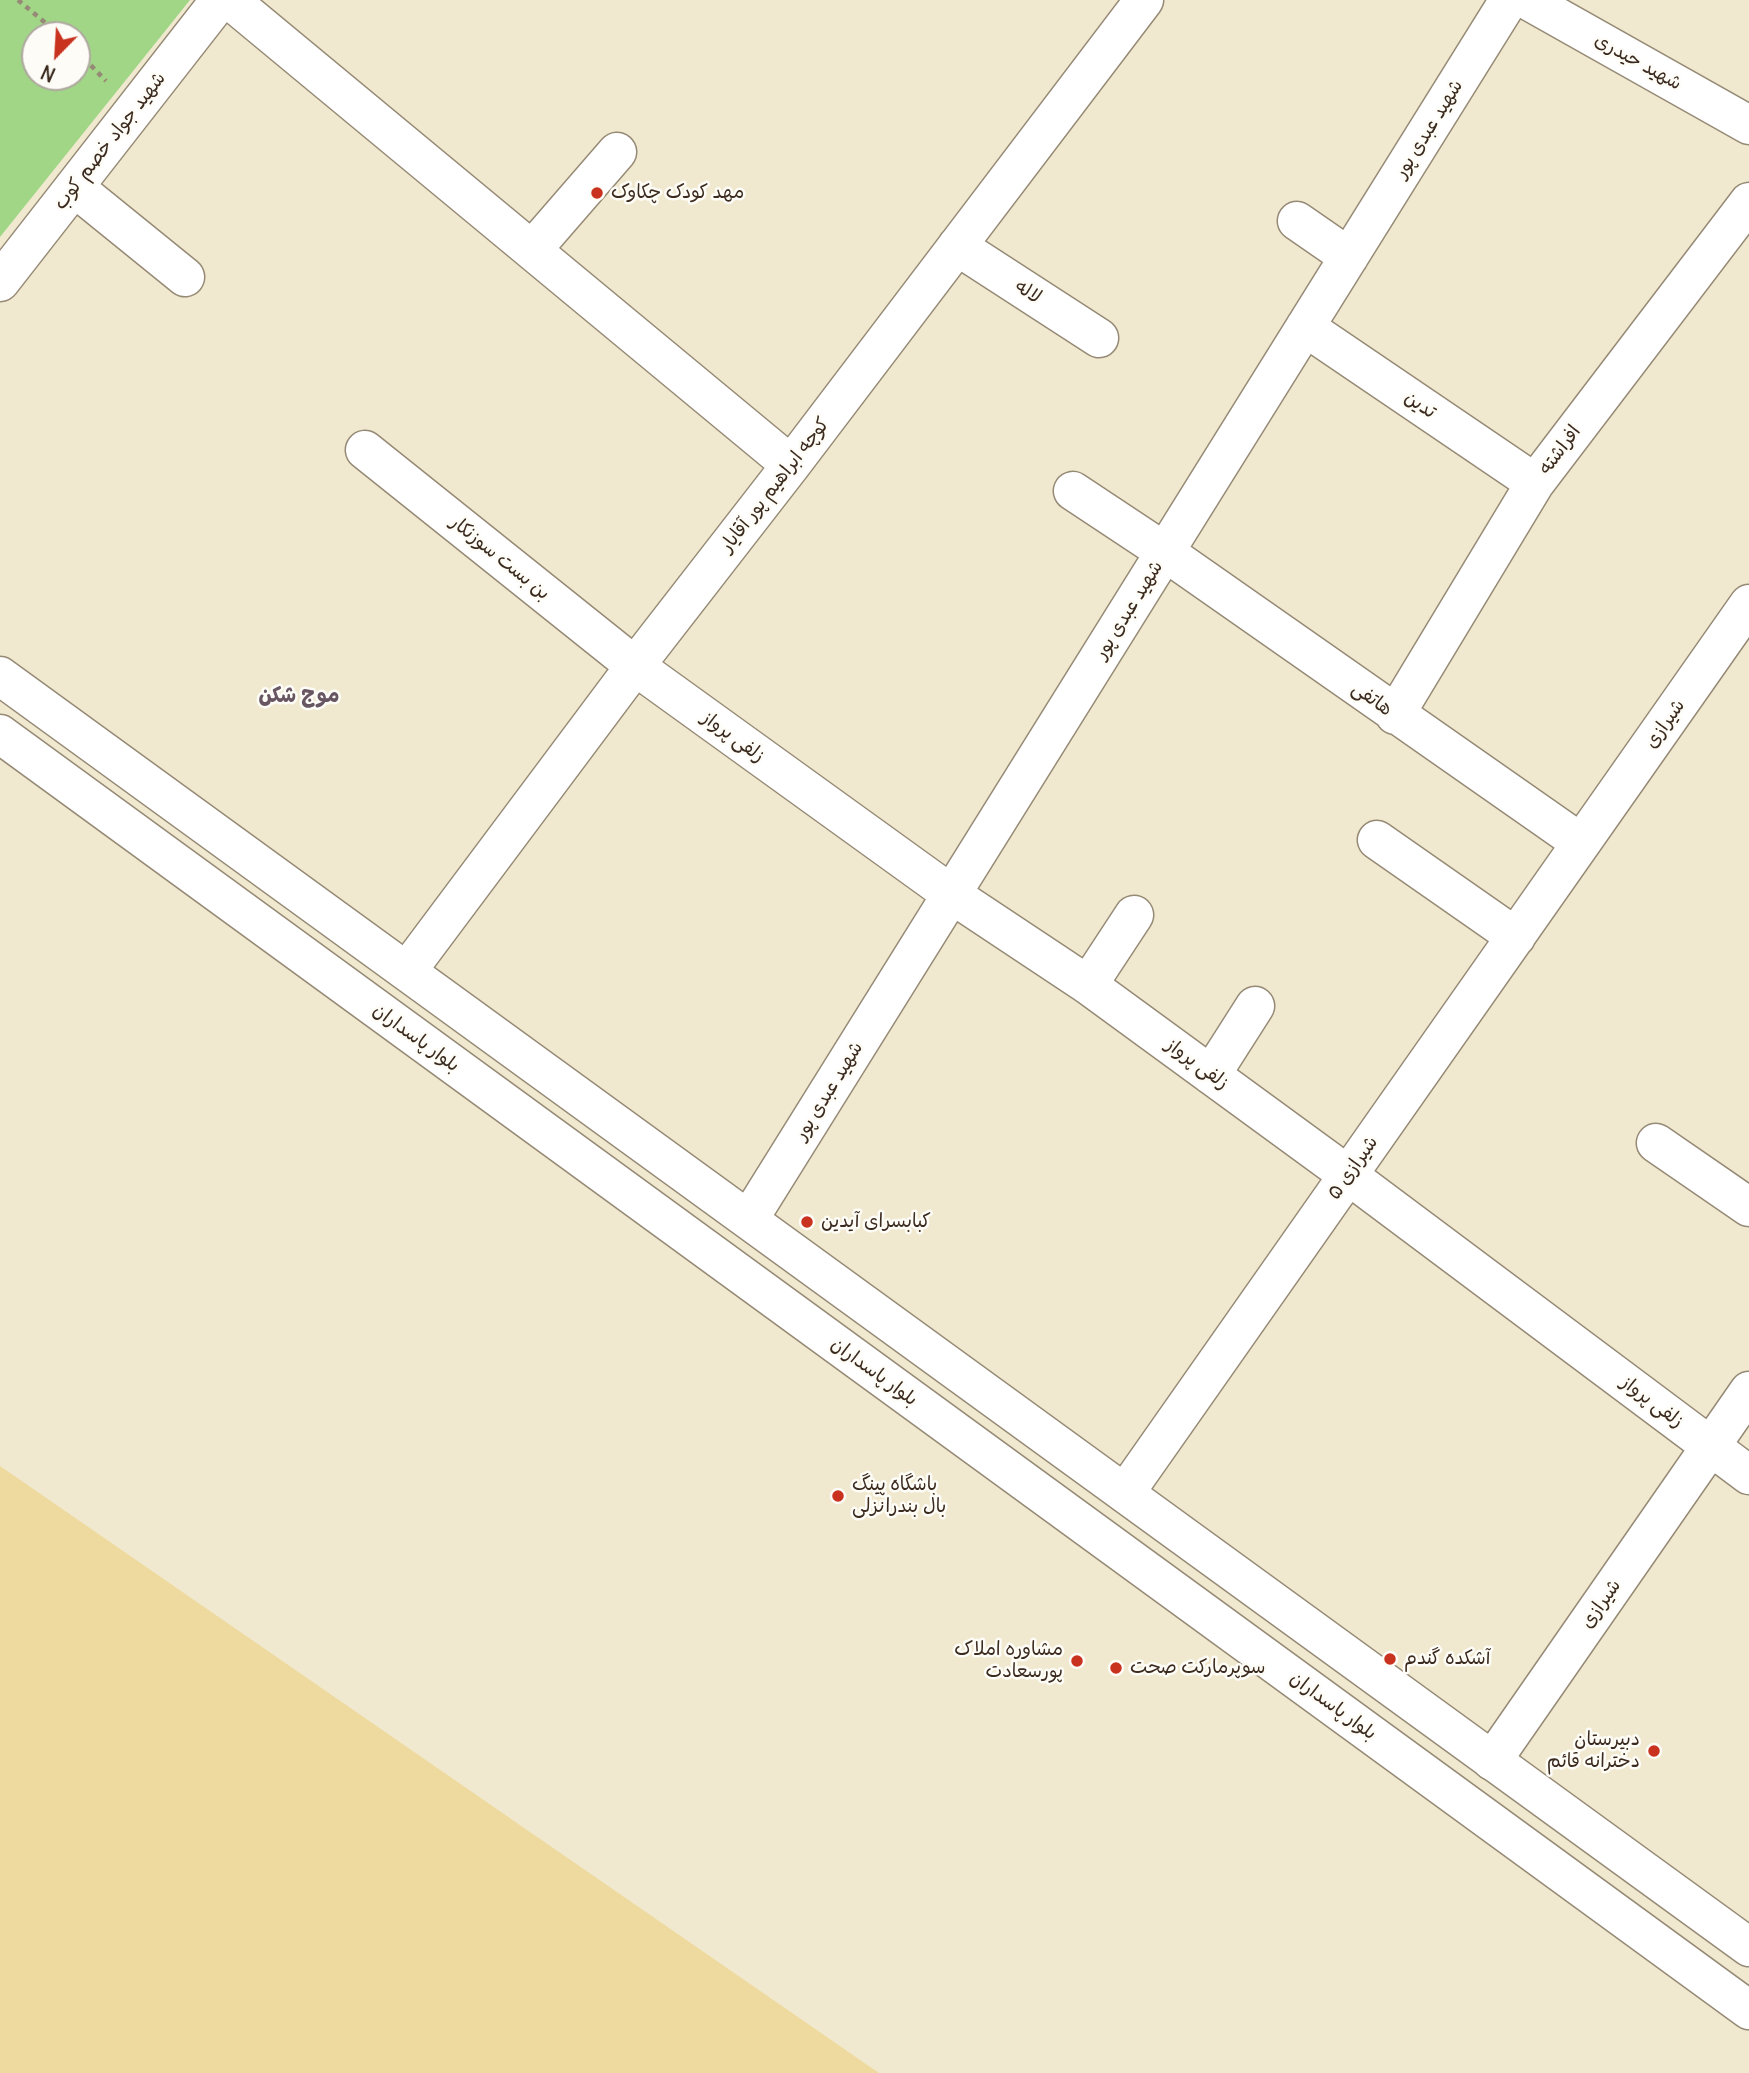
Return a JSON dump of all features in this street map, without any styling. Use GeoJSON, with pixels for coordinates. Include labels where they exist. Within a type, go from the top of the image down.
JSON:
{"type":"FeatureCollection","features":[{"type":"Feature","properties":{"kind":"street","name":"شهید جواد خصم کوب"},"geometry":{"type":"LineString","coordinates":[[0,282],[220,0]]}},
{"type":"Feature","properties":{"kind":"street"},"geometry":{"type":"LineString","coordinates":[[230,0],[791,465]]}},
{"type":"Feature","properties":{"kind":"street","name":"کوچه ابراهیم پور آقایار"},"geometry":{"type":"LineString","coordinates":[[407,971],[635,666],[1144,0]]}},
{"type":"Feature","properties":{"kind":"street","name":"شهید عبدی پور"},"geometry":{"type":"LineString","coordinates":[[748,1219],[1509,0]]}},
{"type":"Feature","properties":{"kind":"street","name":"شهید حیدری"},"geometry":{"type":"LineString","coordinates":[[1527,0],[1749,125]]}},
{"type":"Feature","properties":{"kind":"street"},"geometry":{"type":"LineString","coordinates":[[532,250],[617,152]]}},
{"type":"Feature","properties":{"kind":"street"},"geometry":{"type":"LineString","coordinates":[[74,187],[185,277]]}},
{"type":"Feature","properties":{"kind":"street","name":"افراشته"},"geometry":{"type":"LineString","coordinates":[[1395,715],[1535,483],[1749,202]]}},
{"type":"Feature","properties":{"kind":"street"},"geometry":{"type":"LineString","coordinates":[[1297,221],[1349,257]]}},
{"type":"Feature","properties":{"kind":"street","name":"لاله"},"geometry":{"type":"LineString","coordinates":[[957,246],[1099,338]]}},
{"type":"Feature","properties":{"kind":"street","name":"تدین"},"geometry":{"type":"LineString","coordinates":[[1305,327],[1535,483]]}},
{"type":"Feature","properties":{"kind":"street","name":"بن بست سوزنکار"},"geometry":{"type":"LineString","coordinates":[[365,450],[635,666]]}},
{"type":"Feature","properties":{"kind":"street","name":"هاتفی"},"geometry":{"type":"LineString","coordinates":[[1073,491],[1165,552],[1581,844]]}},
{"type":"Feature","properties":{"kind":"street","name":"شیرازی"},"geometry":{"type":"LineString","coordinates":[[1581,844],[1749,604]]}},
{"type":"Feature","properties":{"kind":"street","name":"زلفی پرواز"},"geometry":{"type":"LineString","coordinates":[[635,666],[951,894],[1088,985],[1211,1074],[1749,1475]]}},
{"type":"Feature","properties":{"kind":"street"},"geometry":{"type":"LineString","coordinates":[[0,676],[1749,1947]]}},
{"type":"Feature","properties":{"kind":"street","name":"بلوار پاسداران"},"geometry":{"type":"LineString","coordinates":[[0,734],[1749,2010]]}},
{"type":"Feature","properties":{"kind":"street"},"geometry":{"type":"LineString","coordinates":[[1377,840],[1516,937]]}},
{"type":"Feature","properties":{"kind":"street","name":"شیرازی ۵"},"geometry":{"type":"LineString","coordinates":[[1125,1493],[1581,844]]}},
{"type":"Feature","properties":{"kind":"street"},"geometry":{"type":"LineString","coordinates":[[1088,985],[1134,915]]}},
{"type":"Feature","properties":{"kind":"street"},"geometry":{"type":"LineString","coordinates":[[1211,1074],[1255,1006]]}},
{"type":"Feature","properties":{"kind":"street"},"geometry":{"type":"LineString","coordinates":[[1656,1143],[1749,1207]]}},
{"type":"Feature","properties":{"kind":"street","name":"شیرازی"},"geometry":{"type":"LineString","coordinates":[[1492,1761],[1749,1391]]}},
{"type":"Feature","properties":{"kind":"path"},"geometry":{"type":"LineString","coordinates":[[18,0],[43,21]]}},
{"type":"Feature","properties":{"kind":"green space"},"geometry":{"type":"Polygon","coordinates":[[[0,0],[190,0],[0,237],[0,0]]]}},
{"type":"Feature","properties":{"kind":"sand"},"geometry":{"type":"Polygon","coordinates":[[[0,1466],[879,2073],[0,2073],[0,1466]]]}},
{"type":"Feature","properties":{"kind":"place","name":"مهد کودک چکاوک"},"geometry":{"type":"Point","coordinates":[597,193]}},
{"type":"Feature","properties":{"kind":"place","name":"کبابسرای آیدین"},"geometry":{"type":"Point","coordinates":[807,1222]}},
{"type":"Feature","properties":{"kind":"place","name":"باشگاه پینگ بال بندرانزلی"},"geometry":{"type":"Point","coordinates":[838,1496]}},
{"type":"Feature","properties":{"kind":"place","name":"آشکده گندم"},"geometry":{"type":"Point","coordinates":[1390,1659]}},
{"type":"Feature","properties":{"kind":"place","name":"مشاوره املاک پورسعادت"},"geometry":{"type":"Point","coordinates":[1077,1661]}},
{"type":"Feature","properties":{"kind":"place","name":"سوپرمارکت صحت"},"geometry":{"type":"Point","coordinates":[1116,1668]}},
{"type":"Feature","properties":{"kind":"place","name":"دبیرستان دخترانه قائم"},"geometry":{"type":"Point","coordinates":[1654,1751]}},
{"type":"Feature","properties":{"kind":"district","name":"موج شکن"},"geometry":{"type":"Point","coordinates":[299,696]}}]}
